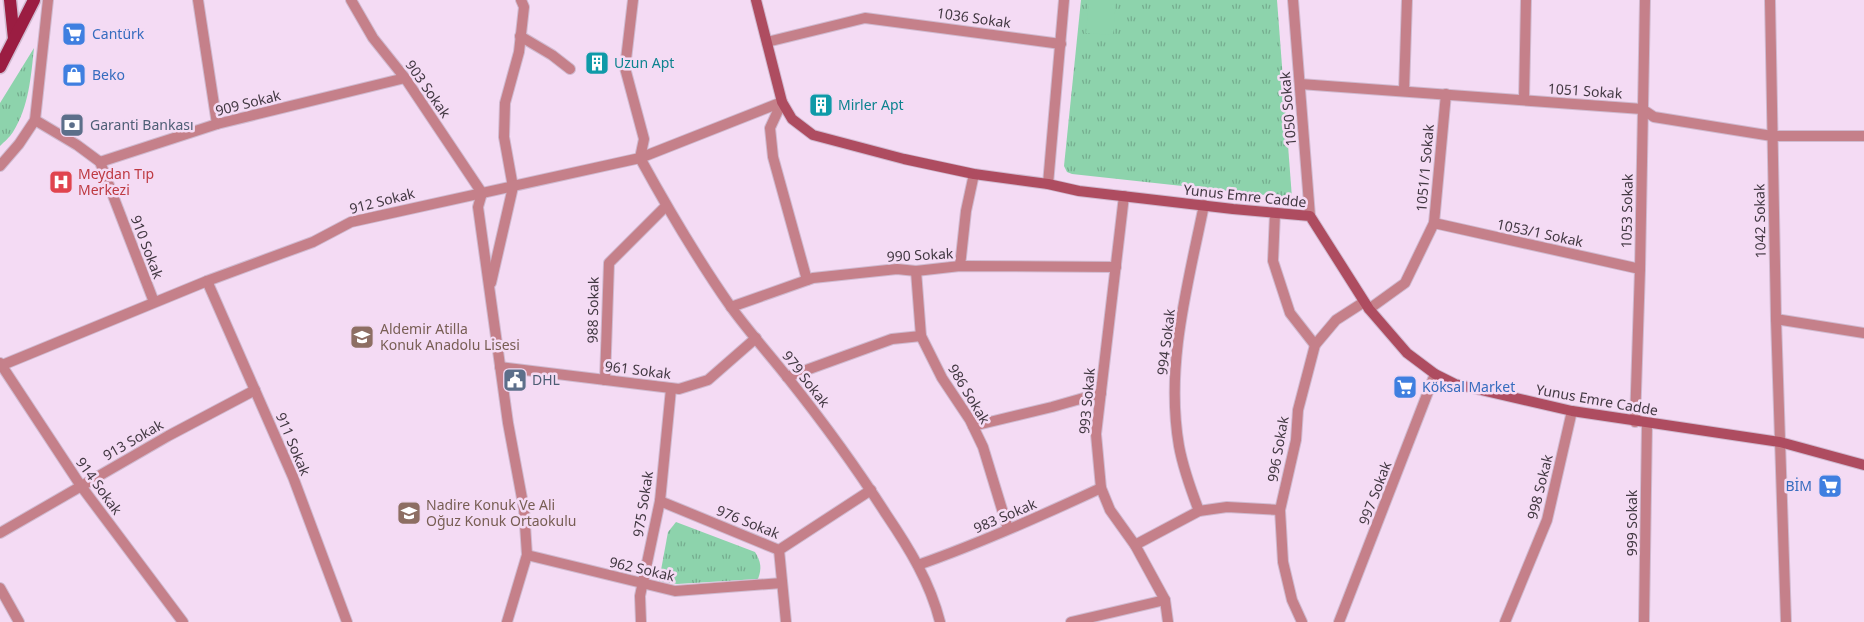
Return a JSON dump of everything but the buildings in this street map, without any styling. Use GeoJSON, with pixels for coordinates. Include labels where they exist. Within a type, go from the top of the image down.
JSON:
{"type":"FeatureCollection","features":[{"type":"Feature","properties":{"kind":"main road"},"geometry":{"type":"LineString","coordinates":[[10,0],[14,41]]}},
{"type":"Feature","properties":{"kind":"main road"},"geometry":{"type":"LineString","coordinates":[[0,67],[34,0]]}},
{"type":"Feature","properties":{"kind":"street"},"geometry":{"type":"LineString","coordinates":[[0,166],[36,120],[48,0]]}},
{"type":"Feature","properties":{"kind":"street"},"geometry":{"type":"LineString","coordinates":[[198,0],[217,124]]}},
{"type":"Feature","properties":{"kind":"street","name":"903 Sokak"},"geometry":{"type":"LineString","coordinates":[[351,0],[372,38],[405,78],[482,193]]}},
{"type":"Feature","properties":{"kind":"street"},"geometry":{"type":"LineString","coordinates":[[490,289],[513,187],[504,137],[505,103],[519,52],[524,7],[522,0]]}},
{"type":"Feature","properties":{"kind":"street"},"geometry":{"type":"LineString","coordinates":[[634,0],[624,68],[644,140],[640,158]]}},
{"type":"Feature","properties":{"kind":"street","name":"Yunus Emre Cadde"},"geometry":{"type":"LineString","coordinates":[[756,0],[782,102],[792,119],[813,135],[904,159],[974,174],[1048,184],[1079,191],[1310,216],[1367,306],[1407,353],[1435,374],[1455,384],[1572,412],[1780,442],[1864,465]]}},
{"type":"Feature","properties":{"kind":"street"},"geometry":{"type":"LineString","coordinates":[[1048,184],[1064,0]]}},
{"type":"Feature","properties":{"kind":"street","name":"1050 Sokak"},"geometry":{"type":"LineString","coordinates":[[1293,0],[1310,216]]}},
{"type":"Feature","properties":{"kind":"street"},"geometry":{"type":"LineString","coordinates":[[1404,91],[1407,0]]}},
{"type":"Feature","properties":{"kind":"street"},"geometry":{"type":"LineString","coordinates":[[1524,100],[1526,0]]}},
{"type":"Feature","properties":{"kind":"street","name":"1053 Sokak"},"geometry":{"type":"LineString","coordinates":[[1635,422],[1646,0]]}},
{"type":"Feature","properties":{"kind":"street","name":"1042 Sokak"},"geometry":{"type":"LineString","coordinates":[[1770,0],[1776,319],[1786,622]]}},
{"type":"Feature","properties":{"kind":"street","name":"1036 Sokak"},"geometry":{"type":"LineString","coordinates":[[767,42],[864,18],[1061,44]]}},
{"type":"Feature","properties":{"kind":"street"},"geometry":{"type":"LineString","coordinates":[[520,36],[552,55],[570,69]]}},
{"type":"Feature","properties":{"kind":"street","name":"909 Sokak"},"geometry":{"type":"LineString","coordinates":[[100,162],[217,124],[405,78]]}},
{"type":"Feature","properties":{"kind":"street","name":"1051 Sokak"},"geometry":{"type":"LineString","coordinates":[[1300,84],[1642,109],[1654,117],[1772,136],[1864,136]]}},
{"type":"Feature","properties":{"kind":"street","name":"1051/1 Sokak"},"geometry":{"type":"LineString","coordinates":[[1367,306],[1404,283],[1434,223],[1446,94]]}},
{"type":"Feature","properties":{"kind":"street"},"geometry":{"type":"LineString","coordinates":[[782,102],[770,128],[773,157],[807,280]]}},
{"type":"Feature","properties":{"kind":"street","name":"912 Sokak"},"geometry":{"type":"LineString","coordinates":[[0,365],[206,281],[313,242],[351,222],[640,158],[782,102]]}},
{"type":"Feature","properties":{"kind":"street"},"geometry":{"type":"LineString","coordinates":[[36,120],[100,162]]}},
{"type":"Feature","properties":{"kind":"street","name":"979 Sokak"},"geometry":{"type":"LineString","coordinates":[[640,158],[666,206],[731,307],[828,429],[871,490],[918,565],[936,607],[940,622]]}},
{"type":"Feature","properties":{"kind":"street","name":"910 Sokak"},"geometry":{"type":"LineString","coordinates":[[100,162],[154,302]]}},
{"type":"Feature","properties":{"kind":"street"},"geometry":{"type":"LineString","coordinates":[[960,266],[966,211],[974,174]]}},
{"type":"Feature","properties":{"kind":"street"},"geometry":{"type":"LineString","coordinates":[[482,193],[478,207],[508,423],[524,509],[527,555],[507,622]]}},
{"type":"Feature","properties":{"kind":"street","name":"993 Sokak"},"geometry":{"type":"LineString","coordinates":[[1124,196],[1096,434],[1101,488],[1110,510],[1135,545],[1165,600],[1168,622]]}},
{"type":"Feature","properties":{"kind":"street","name":"988 Sokak"},"geometry":{"type":"LineString","coordinates":[[605,380],[609,263],[666,206]]}},
{"type":"Feature","properties":{"kind":"street","name":"994 Sokak"},"geometry":{"type":"LineString","coordinates":[[1198,511],[1179,446],[1175,400],[1175,361],[1204,206]]}},
{"type":"Feature","properties":{"kind":"street"},"geometry":{"type":"LineString","coordinates":[[1275,213],[1273,261],[1290,313],[1315,344]]}},
{"type":"Feature","properties":{"kind":"street","name":"1053/1 Sokak"},"geometry":{"type":"LineString","coordinates":[[1434,223],[1640,269]]}},
{"type":"Feature","properties":{"kind":"street","name":"990 Sokak"},"geometry":{"type":"LineString","coordinates":[[731,307],[813,278],[897,269],[916,271],[960,266],[1116,267]]}},
{"type":"Feature","properties":{"kind":"street","name":"986 Sokak"},"geometry":{"type":"LineString","coordinates":[[916,271],[921,336],[942,378],[962,406],[983,447],[1008,529]]}},
{"type":"Feature","properties":{"kind":"street","name":"911 Sokak"},"geometry":{"type":"LineString","coordinates":[[206,281],[293,477],[347,622]]}},
{"type":"Feature","properties":{"kind":"street","name":"996 Sokak"},"geometry":{"type":"LineString","coordinates":[[1302,622],[1292,600],[1283,562],[1280,510],[1296,440],[1298,410],[1315,344],[1336,320],[1367,306]]}},
{"type":"Feature","properties":{"kind":"street"},"geometry":{"type":"LineString","coordinates":[[1776,319],[1864,333]]}},
{"type":"Feature","properties":{"kind":"street"},"geometry":{"type":"LineString","coordinates":[[787,377],[892,340],[921,336]]}},
{"type":"Feature","properties":{"kind":"street","name":"961 Sokak"},"geometry":{"type":"LineString","coordinates":[[500,367],[679,389],[708,380],[756,338]]}},
{"type":"Feature","properties":{"kind":"street","name":"914 Sokak"},"geometry":{"type":"LineString","coordinates":[[0,365],[81,486],[183,622]]}},
{"type":"Feature","properties":{"kind":"street","name":"997 Sokak"},"geometry":{"type":"LineString","coordinates":[[1339,622],[1435,374]]}},
{"type":"Feature","properties":{"kind":"street","name":"975 Sokak"},"geometry":{"type":"LineString","coordinates":[[641,622],[640,596],[660,501],[671,389]]}},
{"type":"Feature","properties":{"kind":"street","name":"913 Sokak"},"geometry":{"type":"LineString","coordinates":[[0,533],[168,436],[255,390]]}},
{"type":"Feature","properties":{"kind":"street"},"geometry":{"type":"LineString","coordinates":[[973,426],[1052,408],[1101,393]]}},
{"type":"Feature","properties":{"kind":"street","name":"998 Sokak"},"geometry":{"type":"LineString","coordinates":[[1505,622],[1547,520],[1572,412]]}},
{"type":"Feature","properties":{"kind":"street","name":"999 Sokak"},"geometry":{"type":"LineString","coordinates":[[1644,622],[1647,424]]}},
{"type":"Feature","properties":{"kind":"street","name":"983 Sokak"},"geometry":{"type":"LineString","coordinates":[[918,565],[963,549],[1047,514],[1101,488]]}},
{"type":"Feature","properties":{"kind":"street","name":"976 Sokak"},"geometry":{"type":"LineString","coordinates":[[660,501],[779,550],[871,490]]}},
{"type":"Feature","properties":{"kind":"street"},"geometry":{"type":"LineString","coordinates":[[1135,545],[1198,511],[1228,507],[1280,510]]}},
{"type":"Feature","properties":{"kind":"street"},"geometry":{"type":"LineString","coordinates":[[779,550],[786,622]]}},
{"type":"Feature","properties":{"kind":"street","name":"962 Sokak"},"geometry":{"type":"LineString","coordinates":[[527,555],[675,591],[782,583]]}},
{"type":"Feature","properties":{"kind":"street"},"geometry":{"type":"LineString","coordinates":[[0,588],[19,622]]}},
{"type":"Feature","properties":{"kind":"street"},"geometry":{"type":"LineString","coordinates":[[1071,622],[1165,600]]}},
{"type":"Feature","properties":{"kind":"green space"},"geometry":{"type":"Polygon","coordinates":[[[1081,0],[1277,0],[1292,198],[1067,172],[1064,166],[1081,0]]]}},
{"type":"Feature","properties":{"kind":"green space"},"geometry":{"type":"Polygon","coordinates":[[[1089,0],[1116,0],[1113,35],[1086,33],[1089,0]]]}},
{"type":"Feature","properties":{"kind":"green space"},"geometry":{"type":"Polygon","coordinates":[[[34,48],[32,69],[23,112],[9,138],[0,146],[0,103],[34,48]]]}},
{"type":"Feature","properties":{"kind":"green space"},"geometry":{"type":"Polygon","coordinates":[[[676,522],[755,552],[760,565],[758,579],[677,584],[659,581],[668,532],[676,522]]]}},
{"type":"Feature","properties":{"kind":"place","name":"Cantürk"},"geometry":{"type":"Point","coordinates":[74,34]}},
{"type":"Feature","properties":{"kind":"place","name":"Uzun Apt"},"geometry":{"type":"Point","coordinates":[597,63]}},
{"type":"Feature","properties":{"kind":"place","name":"Beko"},"geometry":{"type":"Point","coordinates":[74,75]}},
{"type":"Feature","properties":{"kind":"place","name":"Mirler Apt"},"geometry":{"type":"Point","coordinates":[821,105]}},
{"type":"Feature","properties":{"kind":"place","name":"Garanti Bankası"},"geometry":{"type":"Point","coordinates":[72,125]}},
{"type":"Feature","properties":{"kind":"place","name":"Meydan Tıp Merkezi"},"geometry":{"type":"Point","coordinates":[61,182]}},
{"type":"Feature","properties":{"kind":"place","name":"Aldemir Atilla Konuk Anadolu Lisesi"},"geometry":{"type":"Point","coordinates":[362,337]}},
{"type":"Feature","properties":{"kind":"place","name":"DHL"},"geometry":{"type":"Point","coordinates":[515,380]}},
{"type":"Feature","properties":{"kind":"place","name":"Köksal Market"},"geometry":{"type":"Point","coordinates":[1405,387]}},
{"type":"Feature","properties":{"kind":"place","name":"BİM"},"geometry":{"type":"Point","coordinates":[1830,486]}},
{"type":"Feature","properties":{"kind":"place","name":"Nadire Konuk Ve Ali Oğuz Konuk Ortaokulu"},"geometry":{"type":"Point","coordinates":[409,513]}}]}
